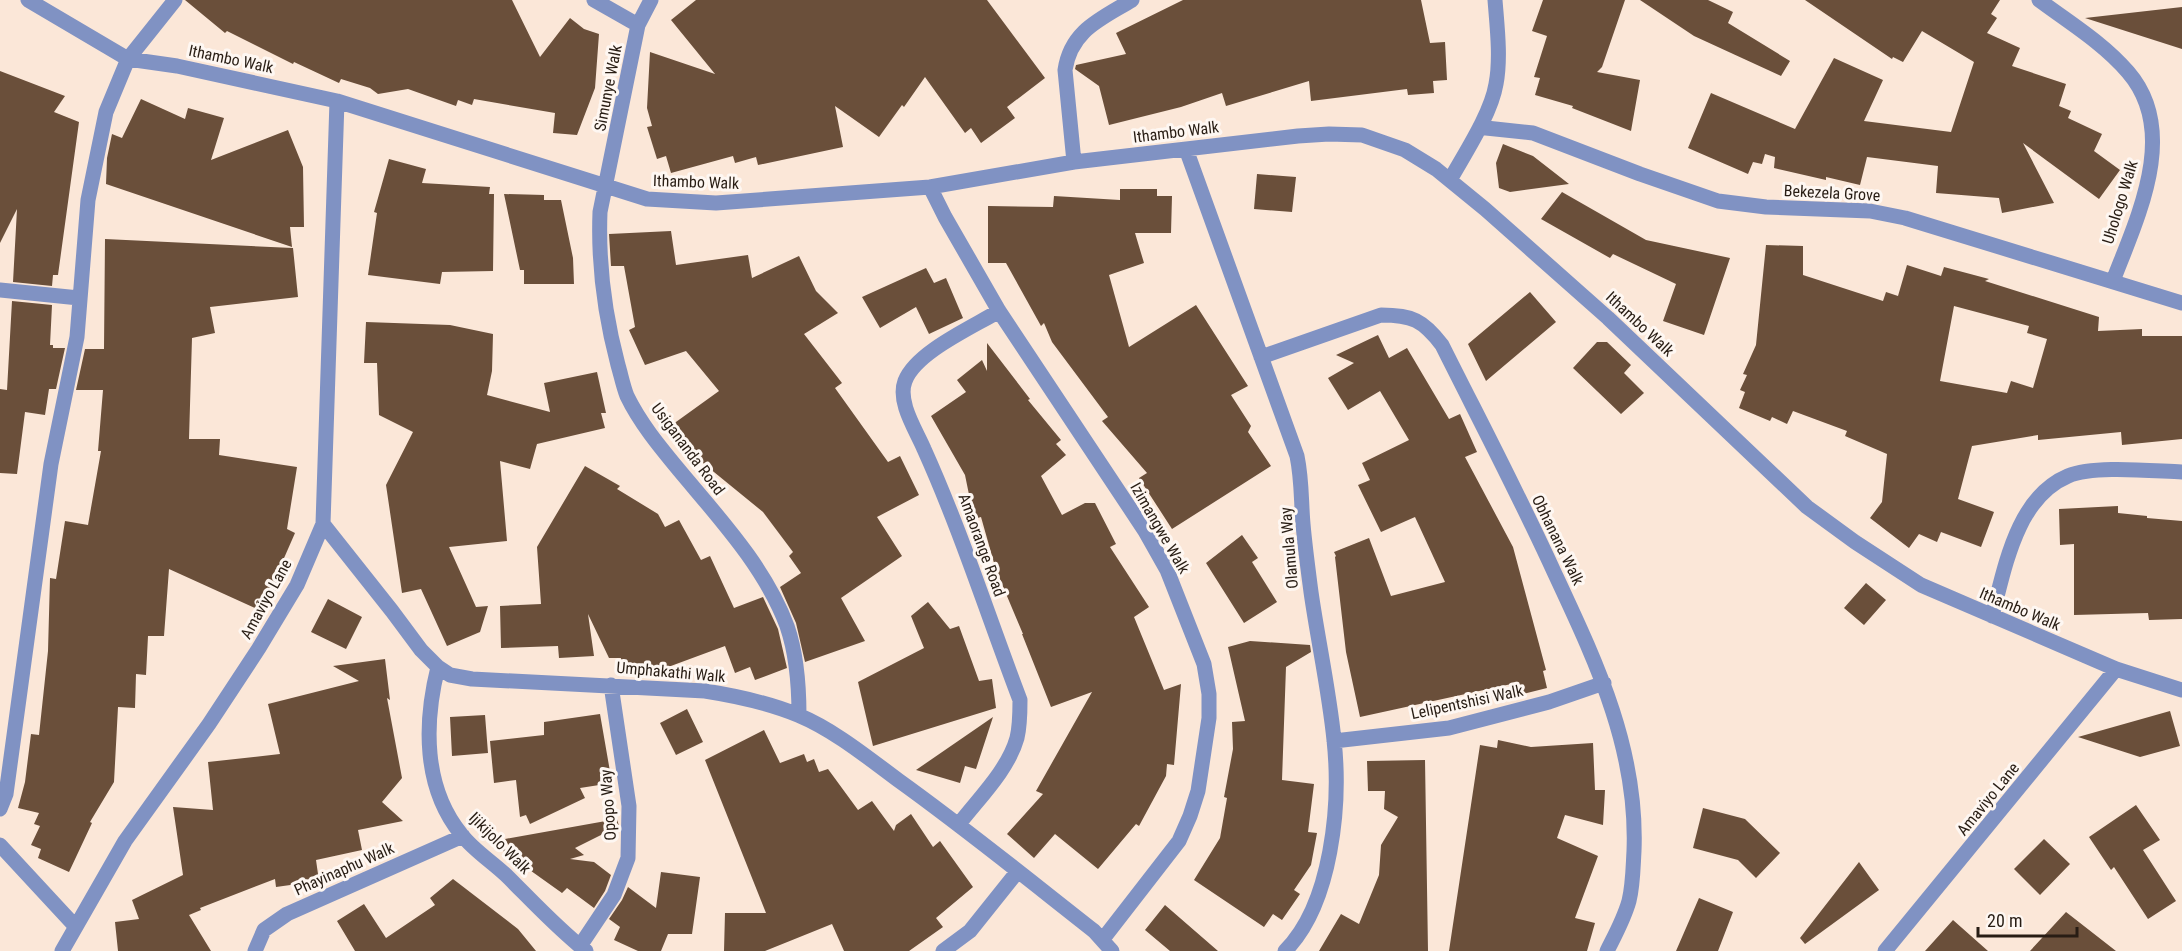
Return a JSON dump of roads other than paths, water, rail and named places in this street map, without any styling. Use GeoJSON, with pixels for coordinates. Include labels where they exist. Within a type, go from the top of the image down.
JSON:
{"type":"FeatureCollection","features":[{"type":"Feature","properties":{"kind":"street","name":"Ithambo Walk"},"geometry":{"type":"LineString","coordinates":[[28,0],[128,59],[177,66],[337,101],[647,199],[716,203],[930,187],[1074,162],[1298,136],[1362,135],[1405,150],[1450,180],[1608,318],[1807,507],[1855,542],[1921,585],[2116,669],[2182,690]]}},
{"type":"Feature","properties":{"kind":"street"},"geometry":{"type":"LineString","coordinates":[[0,809],[6,794],[51,464],[77,337],[88,200],[106,112],[128,59],[175,0]]}},
{"type":"Feature","properties":{"kind":"street"},"geometry":{"type":"LineString","coordinates":[[594,0],[638,25]]}},
{"type":"Feature","properties":{"kind":"street","name":"Simunye Walk"},"geometry":{"type":"LineString","coordinates":[[607,186],[638,25],[651,0]]}},
{"type":"Feature","properties":{"kind":"street"},"geometry":{"type":"LineString","coordinates":[[1074,162],[1065,70],[1067,57],[1074,41],[1089,26],[1132,0]]}},
{"type":"Feature","properties":{"kind":"street"},"geometry":{"type":"LineString","coordinates":[[1450,180],[1481,125],[1496,84],[1498,39],[1495,0]]}},
{"type":"Feature","properties":{"kind":"street","name":"Uhologo Walk"},"geometry":{"type":"LineString","coordinates":[[2039,0],[2095,40],[2116,59],[2141,91],[2148,111],[2152,133],[2152,159],[2146,189],[2113,281]]}},
{"type":"Feature","properties":{"kind":"street","name":"Amaviyo Lane"},"geometry":{"type":"LineString","coordinates":[[62,951],[124,841],[209,724],[259,648],[297,585],[323,524],[337,101]]}},
{"type":"Feature","properties":{"kind":"street","name":"Bekezela Grove"},"geometry":{"type":"LineString","coordinates":[[1481,125],[1486,128],[1533,133],[1718,201],[1774,208],[1870,211],[1905,218],[2182,303]]}},
{"type":"Feature","properties":{"kind":"street","name":"Olamula Way"},"geometry":{"type":"LineString","coordinates":[[1186,149],[1288,429],[1301,478],[1303,522],[1311,592],[1334,741],[1335,802],[1330,853],[1320,896],[1297,939],[1285,951]]}},
{"type":"Feature","properties":{"kind":"street","name":"Usigananda Road"},"geometry":{"type":"LineString","coordinates":[[607,186],[600,212],[600,251],[608,315],[626,394],[664,451],[747,554],[777,604],[794,652],[799,684],[799,716]]}},
{"type":"Feature","properties":{"kind":"street","name":"Izimangwe Walk"},"geometry":{"type":"LineString","coordinates":[[930,187],[999,311],[1145,531],[1167,570],[1204,664],[1209,694],[1209,718],[1205,758],[1190,816],[1179,840],[1108,945]]}},
{"type":"Feature","properties":{"kind":"street"},"geometry":{"type":"LineString","coordinates":[[0,290],[79,297]]}},
{"type":"Feature","properties":{"kind":"street","name":"Amaorange Road"},"geometry":{"type":"LineString","coordinates":[[959,824],[1006,762],[1017,738],[1020,700],[954,520],[902,393],[909,373],[921,360],[999,311]]}},
{"type":"Feature","properties":{"kind":"street","name":"Obhanana Walk"},"geometry":{"type":"LineString","coordinates":[[1261,357],[1381,315],[1402,315],[1414,319],[1428,328],[1442,345],[1541,542],[1604,683],[1614,713],[1631,777],[1635,835],[1629,899],[1622,921],[1607,951]]}},
{"type":"Feature","properties":{"kind":"street"},"geometry":{"type":"LineString","coordinates":[[1992,616],[2013,543],[2031,508],[2043,492],[2068,476],[2085,472],[2182,472]]}},
{"type":"Feature","properties":{"kind":"street","name":"Umphakathi Walk"},"geometry":{"type":"LineString","coordinates":[[323,524],[421,650],[450,675],[472,680],[705,691],[743,698],[799,716],[832,734],[959,824],[1108,945]]}},
{"type":"Feature","properties":{"kind":"street","name":"Ijikijolo Walk"},"geometry":{"type":"LineString","coordinates":[[438,667],[430,711],[429,737],[437,792],[448,816],[463,836],[583,949]]}},
{"type":"Feature","properties":{"kind":"street","name":"Amaviyo Lane"},"geometry":{"type":"LineString","coordinates":[[1885,951],[2116,669]]}},
{"type":"Feature","properties":{"kind":"street","name":"Lelipentshisi Walk"},"geometry":{"type":"LineString","coordinates":[[1334,741],[1449,728],[1549,702],[1604,683]]}},
{"type":"Feature","properties":{"kind":"street","name":"Opopo Way"},"geometry":{"type":"LineString","coordinates":[[583,949],[614,895],[628,858],[629,806],[611,685]]}},
{"type":"Feature","properties":{"kind":"street","name":"Phayinaphu Walk"},"geometry":{"type":"LineString","coordinates":[[255,951],[264,930],[287,914],[463,836]]}},
{"type":"Feature","properties":{"kind":"street"},"geometry":{"type":"LineString","coordinates":[[0,845],[75,926]]}},
{"type":"Feature","properties":{"kind":"street"},"geometry":{"type":"LineString","coordinates":[[943,951],[970,930],[1018,872]]}}]}
